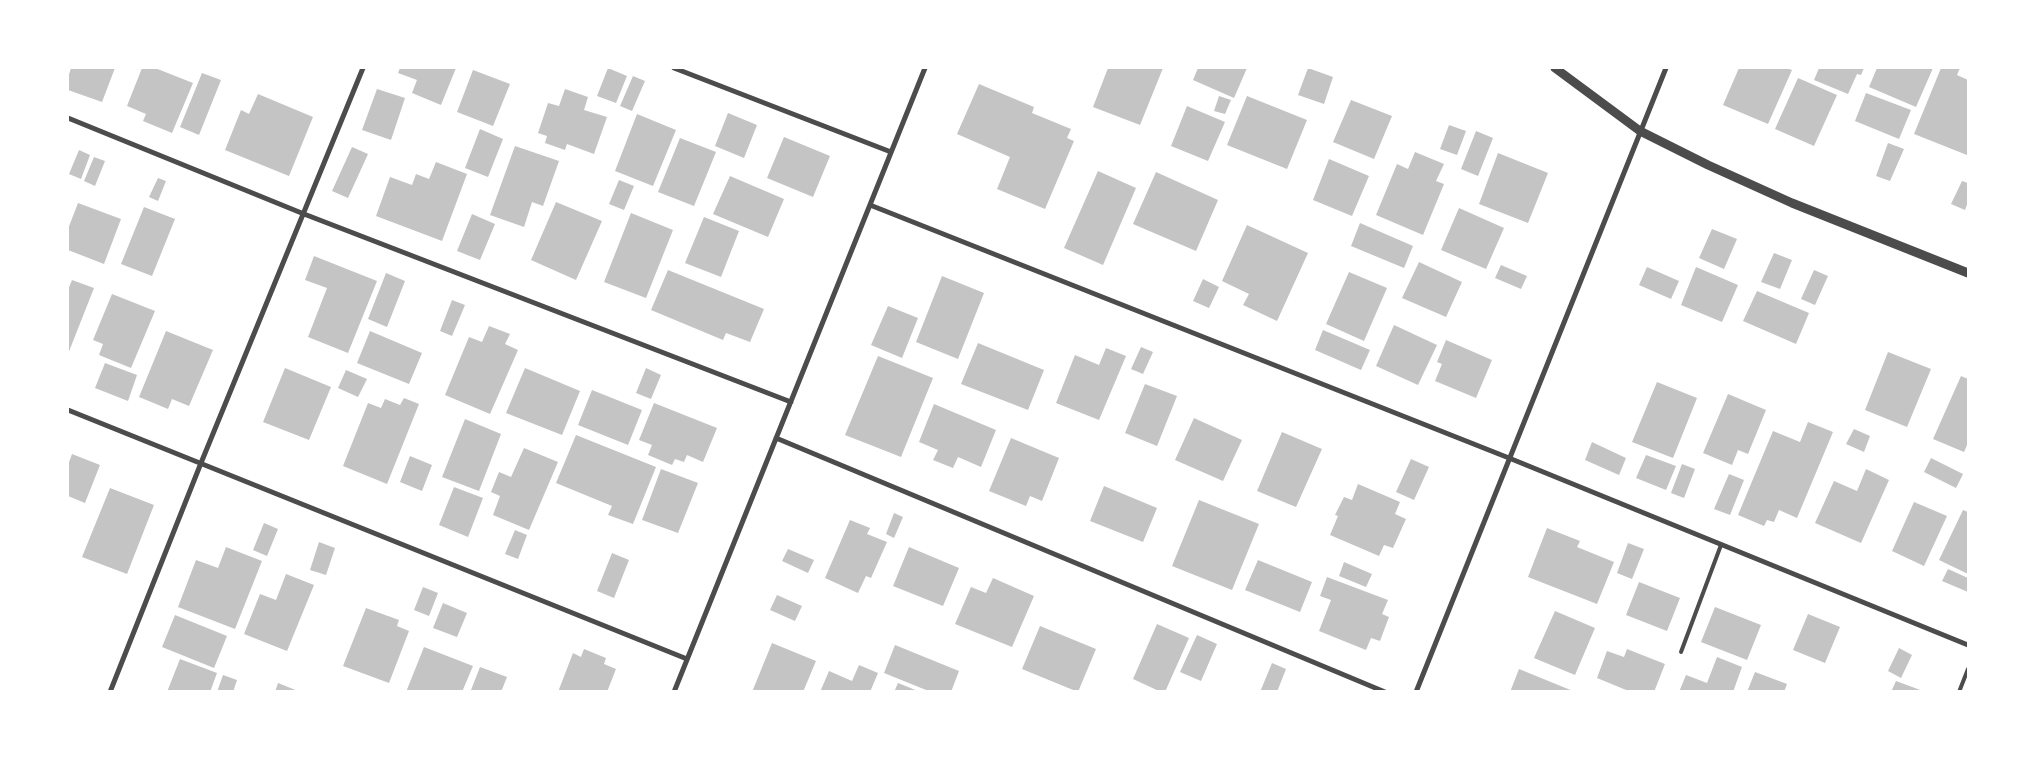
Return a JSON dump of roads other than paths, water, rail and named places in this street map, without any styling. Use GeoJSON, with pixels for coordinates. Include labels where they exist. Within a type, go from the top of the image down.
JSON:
{"type":"FeatureCollection","features":[{"type":"Feature","properties":{"kind":"street"},"geometry":{"type":"LineString","coordinates":[[110,692],[201,463],[363,68]]}},
{"type":"Feature","properties":{"kind":"street"},"geometry":{"type":"LineString","coordinates":[[674,68],[892,152]]}},
{"type":"Feature","properties":{"kind":"street"},"geometry":{"type":"LineString","coordinates":[[674,692],[925,68]]}},
{"type":"Feature","properties":{"kind":"street"},"geometry":{"type":"LineString","coordinates":[[1555,68],[1640,132],[1792,203],[1968,273]]}},
{"type":"Feature","properties":{"kind":"street"},"geometry":{"type":"LineString","coordinates":[[1416,692],[1666,68]]}},
{"type":"Feature","properties":{"kind":"street"},"geometry":{"type":"LineString","coordinates":[[68,118],[304,214],[791,402]]}},
{"type":"Feature","properties":{"kind":"street"},"geometry":{"type":"LineString","coordinates":[[870,205],[1509,458],[1968,645]]}},
{"type":"Feature","properties":{"kind":"street"},"geometry":{"type":"LineString","coordinates":[[68,410],[687,660]]}},
{"type":"Feature","properties":{"kind":"street"},"geometry":{"type":"LineString","coordinates":[[776,438],[1385,692]]}},
{"type":"Feature","properties":{"kind":"lane"},"geometry":{"type":"LineString","coordinates":[[1681,652],[1721,545]]}},
{"type":"Feature","properties":{"kind":"lane"},"geometry":{"type":"LineString","coordinates":[[1959,692],[1968,669]]}}]}
